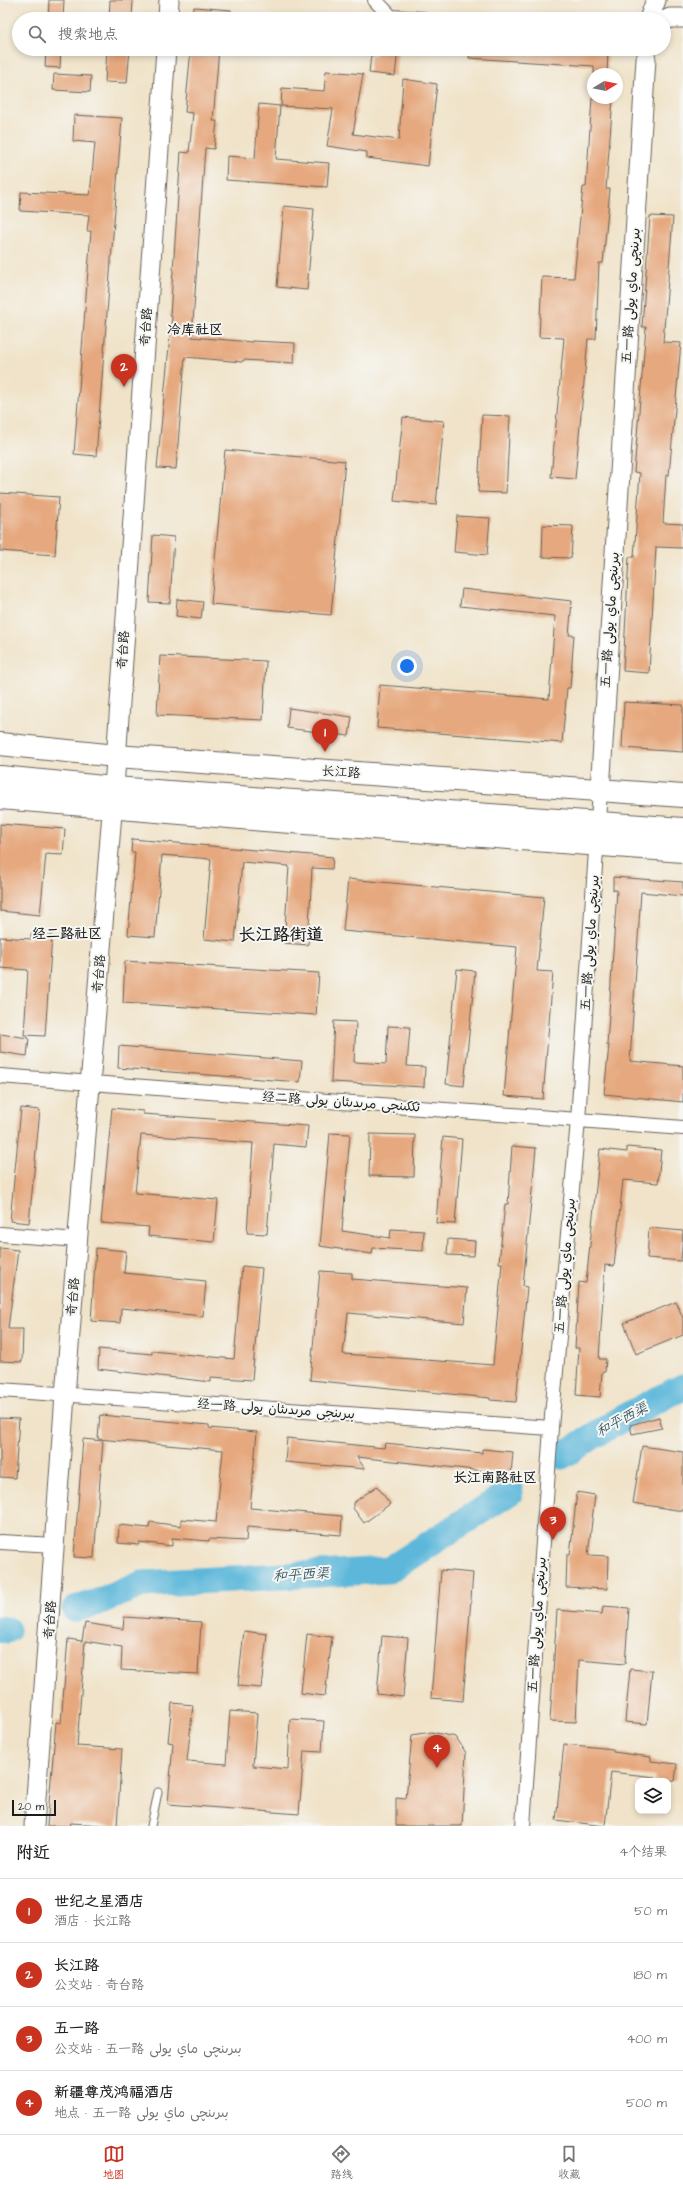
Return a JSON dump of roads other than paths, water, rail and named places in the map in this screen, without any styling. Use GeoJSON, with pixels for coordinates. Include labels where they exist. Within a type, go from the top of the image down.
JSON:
{"type":"FeatureCollection","features":[{"type":"Feature","properties":{"kind":"main road","name":"长江路"},"geometry":{"type":"LineString","coordinates":[[0,744],[116,756],[683,796]]}},
{"type":"Feature","properties":{"kind":"main road"},"geometry":{"type":"LineString","coordinates":[[0,777],[113,798],[683,851]]}},
{"type":"Feature","properties":{"kind":"main road"},"geometry":{"type":"LineString","coordinates":[[0,798],[113,798],[598,822],[683,829]]}},
{"type":"Feature","properties":{"kind":"street"},"geometry":{"type":"LineString","coordinates":[[168,12],[169,0]]}},
{"type":"Feature","properties":{"kind":"street"},"geometry":{"type":"LineString","coordinates":[[377,0],[387,12]]}},
{"type":"Feature","properties":{"kind":"street"},"geometry":{"type":"LineString","coordinates":[[652,12],[656,0]]}},
{"type":"Feature","properties":{"kind":"street"},"geometry":{"type":"LineString","coordinates":[[671,18],[683,18]]}},
{"type":"Feature","properties":{"kind":"street","name":"奇台路"},"geometry":{"type":"LineString","coordinates":[[34,1826],[65,1395],[113,798],[166,56]]}},
{"type":"Feature","properties":{"kind":"street","name":"五一路 بىرىنچى ماي يولى"},"geometry":{"type":"LineString","coordinates":[[523,1826],[551,1428],[578,1120],[597,844],[646,56]]}},
{"type":"Feature","properties":{"kind":"street","name":"经二路 ئككىنجى مرىدىئان يولى"},"geometry":{"type":"LineString","coordinates":[[0,1076],[683,1128]]}},
{"type":"Feature","properties":{"kind":"street"},"geometry":{"type":"LineString","coordinates":[[0,1234],[78,1240]]}},
{"type":"Feature","properties":{"kind":"street","name":"经一路 بىرىنجى مرىدىئان يولى"},"geometry":{"type":"LineString","coordinates":[[0,1390],[551,1428]]}},
{"type":"Feature","properties":{"kind":"street"},"geometry":{"type":"LineString","coordinates":[[0,1542],[55,1545]]}},
{"type":"Feature","properties":{"kind":"lane"},"geometry":{"type":"LineString","coordinates":[[151,1826],[158,1792]]}},
{"type":"Feature","properties":{"kind":"waterway","name":"和平西渠"},"geometry":{"type":"LineString","coordinates":[[562,1456],[621,1419],[683,1387]]}},
{"type":"Feature","properties":{"kind":"waterway","name":"和平西渠"},"geometry":{"type":"LineString","coordinates":[[75,1609],[98,1602],[142,1584],[389,1570],[510,1492]]}},
{"type":"Feature","properties":{"kind":"waterway","name":"和平西渠"},"geometry":{"type":"LineString","coordinates":[[0,1629],[7,1630]]}},
{"type":"Feature","properties":{"kind":"place","name":"长江路"},"geometry":{"type":"Point","coordinates":[124,387]}},
{"type":"Feature","properties":{"kind":"place","name":"世纪之星酒店"},"geometry":{"type":"Point","coordinates":[325,752]}},
{"type":"Feature","properties":{"kind":"place","name":"五一路"},"geometry":{"type":"Point","coordinates":[553,1540]}},
{"type":"Feature","properties":{"kind":"place","name":"新疆尊茂鸿福酒店"},"geometry":{"type":"Point","coordinates":[437,1768]}},
{"type":"Feature","properties":{"kind":"district","name":"冷库社区"},"geometry":{"type":"Point","coordinates":[195,330]}},
{"type":"Feature","properties":{"kind":"district","name":"经二路社区"},"geometry":{"type":"Point","coordinates":[67,934]}},
{"type":"Feature","properties":{"kind":"district","name":"长江路街道"},"geometry":{"type":"Point","coordinates":[281,935]}},
{"type":"Feature","properties":{"kind":"district","name":"长江南路社区"},"geometry":{"type":"Point","coordinates":[495,1478]}}]}
